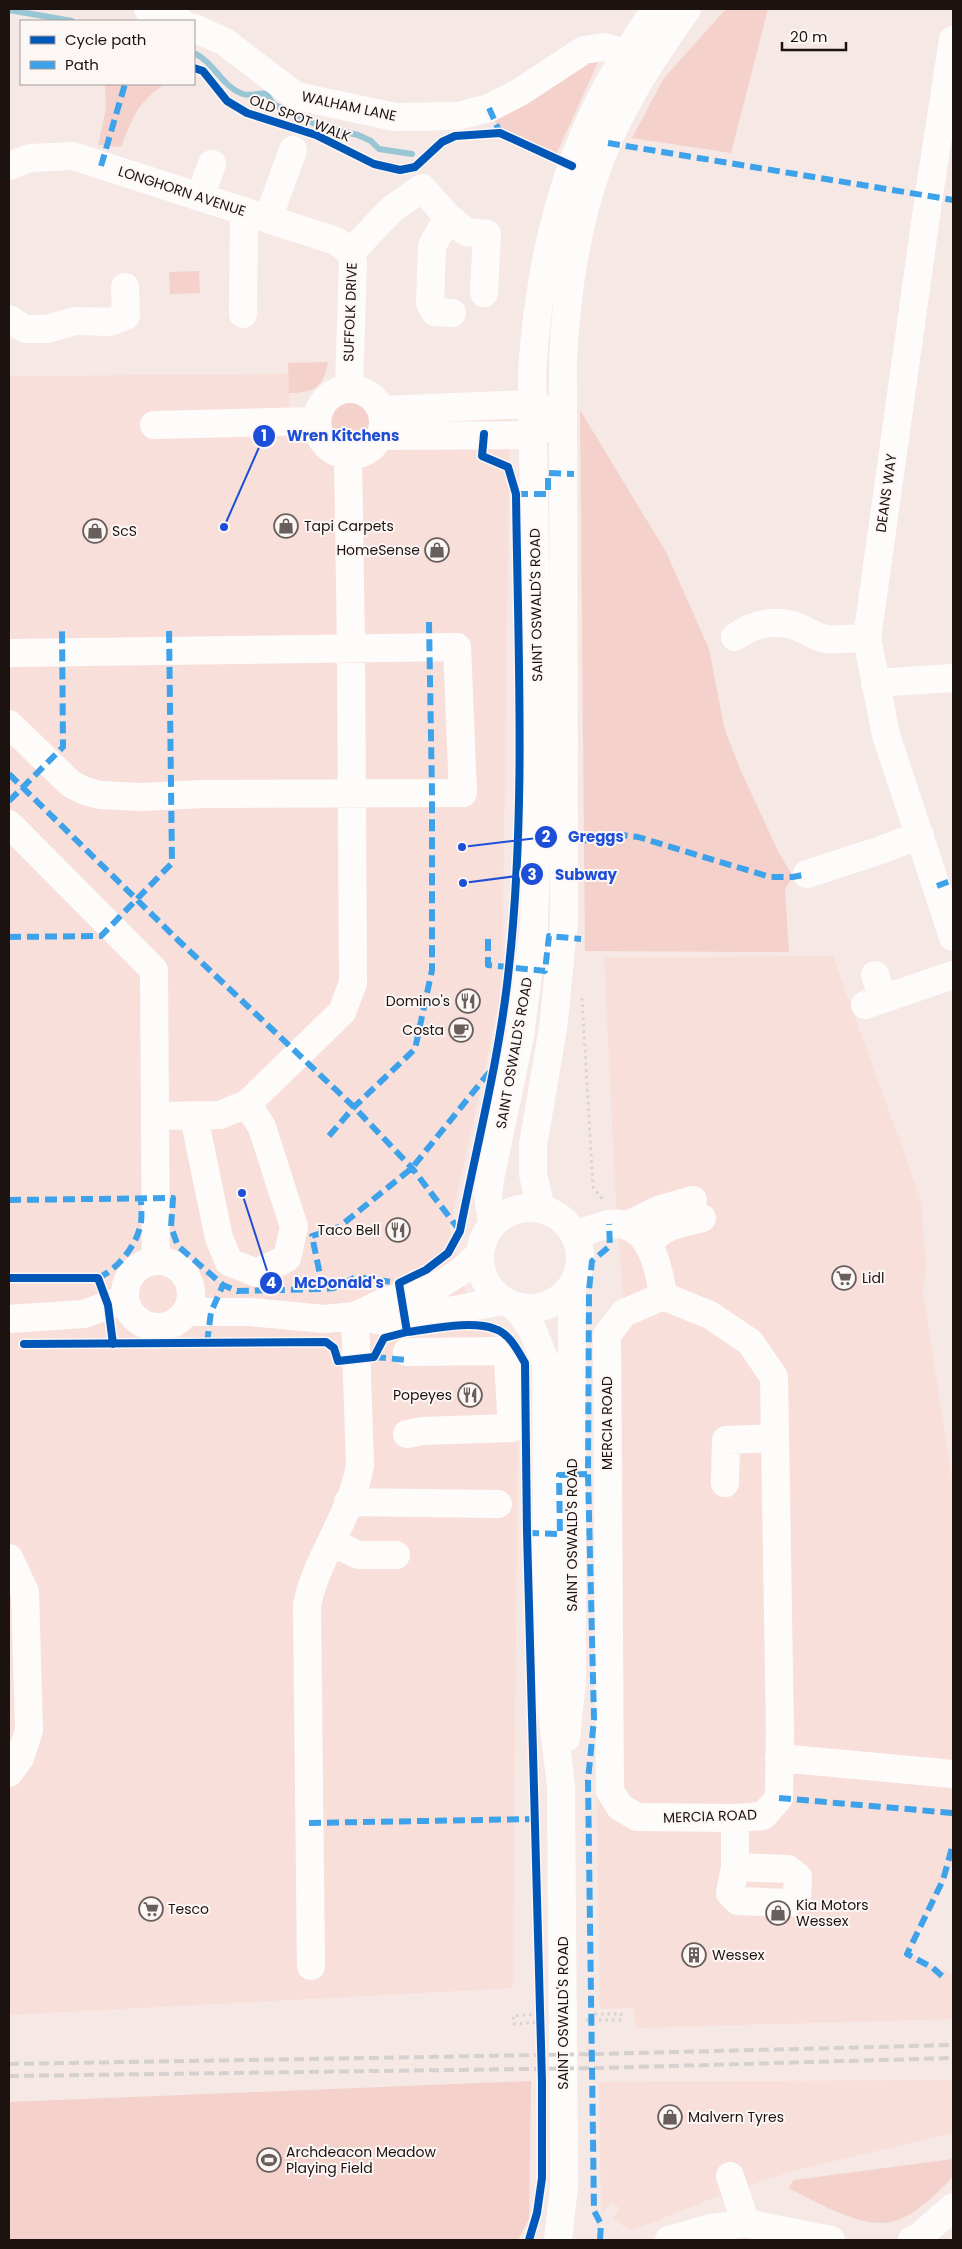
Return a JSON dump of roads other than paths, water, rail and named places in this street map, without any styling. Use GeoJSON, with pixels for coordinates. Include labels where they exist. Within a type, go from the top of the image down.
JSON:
{"type":"FeatureCollection","features":[{"type":"Feature","properties":{"kind":"street"},"geometry":{"type":"LineString","coordinates":[[148,9],[177,20]]}},
{"type":"Feature","properties":{"kind":"street","name":"SAINT OSWALD'S ROAD"},"geometry":{"type":"LineString","coordinates":[[492,1223],[488,1196],[490,1179],[520,1036],[534,909],[538,767],[532,435],[534,340],[546,259],[572,166],[600,100],[626,54],[656,9]]}},
{"type":"Feature","properties":{"kind":"street","name":"SAINT OSWALD'S ROAD"},"geometry":{"type":"LineString","coordinates":[[541,1208],[533,1174],[533,1145],[554,1028],[564,921],[563,360],[566,303],[578,234],[595,173],[626,105],[647,66],[687,9]]}},
{"type":"Feature","properties":{"kind":"street","name":"WALHAM LANE"},"geometry":{"type":"LineString","coordinates":[[195,28],[225,42],[296,96],[395,117],[458,116],[489,108],[520,92],[584,50],[605,47],[626,54]]}},
{"type":"Feature","properties":{"kind":"street","name":"DEANS WAY"},"geometry":{"type":"LineString","coordinates":[[953,40],[927,205],[866,638],[886,735],[953,937]]}},
{"type":"Feature","properties":{"kind":"street"},"geometry":{"type":"LineString","coordinates":[[243,314],[256,215],[293,150]]}},
{"type":"Feature","properties":{"kind":"street","name":"LONGHORN AVENUE"},"geometry":{"type":"LineString","coordinates":[[10,161],[73,156],[336,241],[350,252]]}},
{"type":"Feature","properties":{"kind":"street"},"geometry":{"type":"LineString","coordinates":[[200,196],[212,164]]}},
{"type":"Feature","properties":{"kind":"street","name":"SUFFOLK DRIVE"},"geometry":{"type":"LineString","coordinates":[[349,388],[353,262],[350,252],[392,209],[422,188],[448,217]]}},
{"type":"Feature","properties":{"kind":"street"},"geometry":{"type":"LineString","coordinates":[[452,313],[435,312],[430,303],[432,246],[448,217],[466,232],[487,234],[484,293]]}},
{"type":"Feature","properties":{"kind":"street"},"geometry":{"type":"LineString","coordinates":[[9,319],[25,329],[47,329],[75,321],[110,322],[126,316],[125,287]]}},
{"type":"Feature","properties":{"kind":"street"},"geometry":{"type":"LineString","coordinates":[[349,388],[368,394],[380,423],[367,450],[348,455],[338,453],[322,440],[316,421],[318,411],[323,402],[339,390],[349,388]]}},
{"type":"Feature","properties":{"kind":"street"},"geometry":{"type":"LineString","coordinates":[[380,423],[532,404],[563,418]]}},
{"type":"Feature","properties":{"kind":"street"},"geometry":{"type":"LineString","coordinates":[[380,423],[532,435],[563,418]]}},
{"type":"Feature","properties":{"kind":"street"},"geometry":{"type":"LineString","coordinates":[[154,425],[316,421]]}},
{"type":"Feature","properties":{"kind":"street"},"geometry":{"type":"LineString","coordinates":[[156,1116],[194,1117],[220,1115],[247,1104],[342,1012],[353,982],[348,455]]}},
{"type":"Feature","properties":{"kind":"street"},"geometry":{"type":"LineString","coordinates":[[735,637],[746,629],[762,623],[780,623],[798,626],[812,635],[827,639],[866,638]]}},
{"type":"Feature","properties":{"kind":"street"},"geometry":{"type":"LineString","coordinates":[[9,653],[457,646],[463,793],[352,795],[202,794],[143,797],[100,795],[85,791],[71,784],[9,724]]}},
{"type":"Feature","properties":{"kind":"street"},"geometry":{"type":"LineString","coordinates":[[875,683],[953,678]]}},
{"type":"Feature","properties":{"kind":"street"},"geometry":{"type":"LineString","coordinates":[[9,824],[154,970],[156,1260]]}},
{"type":"Feature","properties":{"kind":"street"},"geometry":{"type":"LineString","coordinates":[[807,874],[878,852],[920,835]]}},
{"type":"Feature","properties":{"kind":"street"},"geometry":{"type":"LineString","coordinates":[[874,993],[953,975]]}},
{"type":"Feature","properties":{"kind":"street"},"geometry":{"type":"LineString","coordinates":[[194,1117],[219,1238],[224,1249],[238,1260],[278,1246],[294,1227],[262,1127],[247,1104]]}},
{"type":"Feature","properties":{"kind":"street"},"geometry":{"type":"LineString","coordinates":[[186,1312],[250,1312],[324,1319],[356,1316],[388,1322],[509,1304],[532,1309],[544,1307],[562,1297],[572,1285],[579,1270],[580,1252],[575,1235],[570,1227],[556,1214],[541,1208],[530,1207],[510,1211],[492,1223],[484,1234],[479,1255],[483,1279],[494,1294],[509,1304]]}},
{"type":"Feature","properties":{"kind":"street"},"geometry":{"type":"LineString","coordinates":[[575,1235],[609,1224],[628,1225],[658,1210],[698,1209],[656,1233],[648,1244]]}},
{"type":"Feature","properties":{"kind":"street"},"geometry":{"type":"LineString","coordinates":[[628,1225],[640,1234],[648,1244],[659,1270],[663,1296]]}},
{"type":"Feature","properties":{"kind":"street"},"geometry":{"type":"LineString","coordinates":[[356,1316],[387,1301],[441,1284],[460,1272],[479,1255]]}},
{"type":"Feature","properties":{"kind":"street"},"geometry":{"type":"LineString","coordinates":[[156,1260],[168,1261],[180,1267],[192,1287],[191,1301],[186,1312],[178,1321],[167,1326],[147,1326],[137,1320],[129,1311],[125,1299],[125,1288],[129,1277],[136,1268],[146,1262],[156,1260]]}},
{"type":"Feature","properties":{"kind":"street"},"geometry":{"type":"LineString","coordinates":[[189,1281],[250,1312]]}},
{"type":"Feature","properties":{"kind":"street","name":"SAINT OSWALD'S ROAD"},"geometry":{"type":"LineString","coordinates":[[558,2240],[564,2187],[561,1785],[572,1680],[572,1285]]}},
{"type":"Feature","properties":{"kind":"street","name":"MERCIA ROAD"},"geometry":{"type":"LineString","coordinates":[[663,1296],[710,1316],[750,1342],[774,1377],[779,1798],[763,1816],[735,1818],[637,1817],[620,1807],[610,1791],[606,1335],[624,1313],[663,1296]]}},
{"type":"Feature","properties":{"kind":"street"},"geometry":{"type":"LineString","coordinates":[[9,1319],[84,1314],[125,1299]]}},
{"type":"Feature","properties":{"kind":"street","name":"SAINT OSWALD'S ROAD"},"geometry":{"type":"LineString","coordinates":[[509,1304],[532,1329],[546,1362],[548,1679],[561,1785]]}},
{"type":"Feature","properties":{"kind":"street"},"geometry":{"type":"LineString","coordinates":[[311,1966],[307,1605],[311,1586],[358,1478],[360,1464],[356,1316]]}},
{"type":"Feature","properties":{"kind":"street"},"geometry":{"type":"LineString","coordinates":[[406,1352],[503,1351],[508,1361],[512,1428],[422,1431],[407,1434]]}},
{"type":"Feature","properties":{"kind":"street"},"geometry":{"type":"LineString","coordinates":[[725,1482],[726,1440],[775,1438]]}},
{"type":"Feature","properties":{"kind":"street"},"geometry":{"type":"LineString","coordinates":[[348,1502],[498,1504]]}},
{"type":"Feature","properties":{"kind":"street"},"geometry":{"type":"LineString","coordinates":[[330,1542],[358,1555],[396,1555]]}},
{"type":"Feature","properties":{"kind":"street"},"geometry":{"type":"LineString","coordinates":[[9,1558],[25,1592],[29,1730],[20,1758],[9,1773]]}},
{"type":"Feature","properties":{"kind":"street"},"geometry":{"type":"LineString","coordinates":[[780,1758],[953,1774]]}},
{"type":"Feature","properties":{"kind":"street"},"geometry":{"type":"LineString","coordinates":[[735,1818],[735,1867]]}},
{"type":"Feature","properties":{"kind":"street"},"geometry":{"type":"LineString","coordinates":[[730,2176],[746,2223]]}},
{"type":"Feature","properties":{"kind":"street"},"geometry":{"type":"LineString","coordinates":[[912,2240],[919,2237],[953,2207]]}},
{"type":"Feature","properties":{"kind":"street"},"geometry":{"type":"LineString","coordinates":[[669,2240],[711,2228],[746,2223],[831,2240]]}},
{"type":"Feature","properties":{"kind":"waterway"},"geometry":{"type":"LineString","coordinates":[[9,10],[66,20]]}},
{"type":"Feature","properties":{"kind":"waterway"},"geometry":{"type":"LineString","coordinates":[[195,54],[207,62],[236,91],[249,95],[267,94],[273,104],[306,120],[323,127],[358,135],[371,141],[379,149],[412,154]]}},
{"type":"Feature","properties":{"kind":"railway"},"geometry":{"type":"LineString","coordinates":[[9,2064],[599,2054],[953,2045]]}},
{"type":"Feature","properties":{"kind":"railway"},"geometry":{"type":"LineString","coordinates":[[9,2076],[599,2068],[953,2058]]}},
{"type":"Feature","properties":{"kind":"place","name":"Tapi Carpets"},"geometry":{"type":"Point","coordinates":[286,526]}},
{"type":"Feature","properties":{"kind":"place","name":"Wren Kitchens"},"geometry":{"type":"Point","coordinates":[224,527]}},
{"type":"Feature","properties":{"kind":"place","name":"ScS"},"geometry":{"type":"Point","coordinates":[95,531]}},
{"type":"Feature","properties":{"kind":"place","name":"HomeSense"},"geometry":{"type":"Point","coordinates":[437,550]}},
{"type":"Feature","properties":{"kind":"place","name":"Greggs"},"geometry":{"type":"Point","coordinates":[462,847]}},
{"type":"Feature","properties":{"kind":"place","name":"Subway"},"geometry":{"type":"Point","coordinates":[463,883]}},
{"type":"Feature","properties":{"kind":"place","name":"Domino's"},"geometry":{"type":"Point","coordinates":[468,1001]}},
{"type":"Feature","properties":{"kind":"place","name":"Costa"},"geometry":{"type":"Point","coordinates":[461,1030]}},
{"type":"Feature","properties":{"kind":"place","name":"McDonald's"},"geometry":{"type":"Point","coordinates":[242,1193]}},
{"type":"Feature","properties":{"kind":"place","name":"Taco Bell"},"geometry":{"type":"Point","coordinates":[398,1230]}},
{"type":"Feature","properties":{"kind":"place","name":"Lidl"},"geometry":{"type":"Point","coordinates":[844,1278]}},
{"type":"Feature","properties":{"kind":"place","name":"Popeyes"},"geometry":{"type":"Point","coordinates":[470,1395]}},
{"type":"Feature","properties":{"kind":"place","name":"Tesco"},"geometry":{"type":"Point","coordinates":[151,1909]}},
{"type":"Feature","properties":{"kind":"place","name":"Kia Motors Wessex"},"geometry":{"type":"Point","coordinates":[778,1913]}},
{"type":"Feature","properties":{"kind":"place","name":"Wessex"},"geometry":{"type":"Point","coordinates":[694,1955]}},
{"type":"Feature","properties":{"kind":"place","name":"Malvern Tyres"},"geometry":{"type":"Point","coordinates":[670,2117]}},
{"type":"Feature","properties":{"kind":"place","name":"Archdeacon Meadow Playing Field"},"geometry":{"type":"Point","coordinates":[269,2160]}}]}
